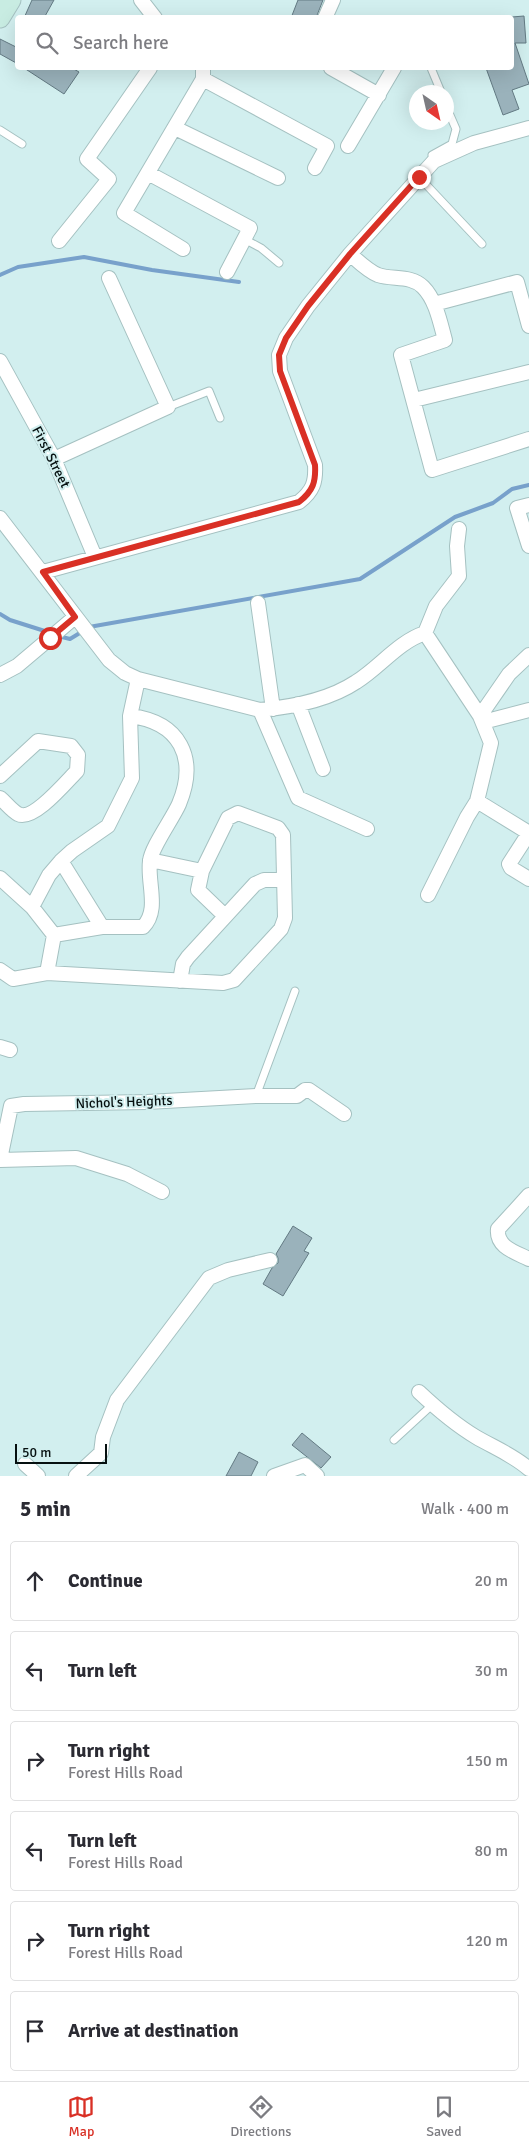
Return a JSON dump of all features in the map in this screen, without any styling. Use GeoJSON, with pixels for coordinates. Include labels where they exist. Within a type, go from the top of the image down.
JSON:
{"type":"FeatureCollection","features":[{"type":"Feature","properties":{"kind":"main road"},"geometry":{"type":"LineString","coordinates":[[0,18],[11,0]]}},
{"type":"Feature","properties":{"kind":"street"},"geometry":{"type":"LineString","coordinates":[[326,15],[333,0]]}},
{"type":"Feature","properties":{"kind":"street"},"geometry":{"type":"LineString","coordinates":[[59,241],[110,179],[87,159],[149,70]]}},
{"type":"Feature","properties":{"kind":"street"},"geometry":{"type":"LineString","coordinates":[[335,70],[379,95]]}},
{"type":"Feature","properties":{"kind":"street"},"geometry":{"type":"LineString","coordinates":[[348,146],[393,70]]}},
{"type":"Feature","properties":{"kind":"street"},"geometry":{"type":"LineString","coordinates":[[183,249],[124,212],[175,128],[203,73],[327,146],[315,168]]}},
{"type":"Feature","properties":{"kind":"street"},"geometry":{"type":"LineString","coordinates":[[175,128],[278,178]]}},
{"type":"Feature","properties":{"kind":"street"},"geometry":{"type":"LineString","coordinates":[[43,572],[299,502],[309,495],[316,481],[315,465],[280,371],[279,355],[286,338],[308,306],[350,254],[434,161],[474,143],[529,128]]}},
{"type":"Feature","properties":{"kind":"street"},"geometry":{"type":"LineString","coordinates":[[148,172],[250,228],[227,272]]}},
{"type":"Feature","properties":{"kind":"street"},"geometry":{"type":"LineString","coordinates":[[350,254],[367,269],[378,275],[416,281],[424,287],[434,304],[445,340],[402,355],[432,470],[529,439]]}},
{"type":"Feature","properties":{"kind":"street"},"geometry":{"type":"LineString","coordinates":[[54,459],[168,406],[109,278]]}},
{"type":"Feature","properties":{"kind":"street"},"geometry":{"type":"LineString","coordinates":[[434,304],[517,282],[529,326]]}},
{"type":"Feature","properties":{"kind":"street","name":"First Street"},"geometry":{"type":"LineString","coordinates":[[0,361],[54,459],[95,557]]}},
{"type":"Feature","properties":{"kind":"street"},"geometry":{"type":"LineString","coordinates":[[414,400],[529,372]]}},
{"type":"Feature","properties":{"kind":"street"},"geometry":{"type":"LineString","coordinates":[[529,505],[517,508],[529,546]]}},
{"type":"Feature","properties":{"kind":"street"},"geometry":{"type":"LineString","coordinates":[[0,518],[43,572],[89,637],[109,660],[125,673],[138,679],[267,709],[298,704],[333,694],[356,682],[412,638],[425,633],[436,606],[459,576],[457,546],[459,529]]}},
{"type":"Feature","properties":{"kind":"street"},"geometry":{"type":"LineString","coordinates":[[258,603],[267,709],[298,798],[367,829]]}},
{"type":"Feature","properties":{"kind":"street"},"geometry":{"type":"LineString","coordinates":[[0,676],[17,666],[54,635],[77,620]]}},
{"type":"Feature","properties":{"kind":"street"},"geometry":{"type":"LineString","coordinates":[[425,633],[482,719],[491,742],[477,801],[428,895]]}},
{"type":"Feature","properties":{"kind":"street"},"geometry":{"type":"LineString","coordinates":[[482,719],[510,674],[529,655]]}},
{"type":"Feature","properties":{"kind":"street"},"geometry":{"type":"LineString","coordinates":[[32,907],[49,875],[61,861],[108,826],[132,778],[130,716],[138,679]]}},
{"type":"Feature","properties":{"kind":"street"},"geometry":{"type":"LineString","coordinates":[[298,704],[323,769]]}},
{"type":"Feature","properties":{"kind":"street"},"geometry":{"type":"LineString","coordinates":[[482,719],[529,710]]}},
{"type":"Feature","properties":{"kind":"street"},"geometry":{"type":"LineString","coordinates":[[54,935],[102,927],[143,927],[149,921],[152,912],[150,860],[179,804],[184,787],[186,763],[184,748],[174,736],[144,718],[130,716]]}},
{"type":"Feature","properties":{"kind":"street"},"geometry":{"type":"LineString","coordinates":[[0,776],[38,740],[71,746],[78,754],[77,771],[34,813],[24,816],[18,814],[0,798]]}},
{"type":"Feature","properties":{"kind":"street"},"geometry":{"type":"LineString","coordinates":[[477,801],[529,833],[510,864],[511,868],[529,879]]}},
{"type":"Feature","properties":{"kind":"street"},"geometry":{"type":"LineString","coordinates":[[0,970],[13,978],[47,973],[223,983],[234,980],[281,929],[285,918],[283,835],[278,828],[238,814],[228,818],[202,871],[198,890],[225,916]]}},
{"type":"Feature","properties":{"kind":"street"},"geometry":{"type":"LineString","coordinates":[[150,860],[202,871]]}},
{"type":"Feature","properties":{"kind":"street"},"geometry":{"type":"LineString","coordinates":[[61,861],[102,927]]}},
{"type":"Feature","properties":{"kind":"street"},"geometry":{"type":"LineString","coordinates":[[0,878],[32,907],[54,935],[47,973]]}},
{"type":"Feature","properties":{"kind":"street"},"geometry":{"type":"LineString","coordinates":[[180,981],[183,964],[255,884],[264,880],[284,880]]}},
{"type":"Feature","properties":{"kind":"street","name":"Nichol's Heights"},"geometry":{"type":"LineString","coordinates":[[0,1159],[11,1106],[297,1096],[302,1091],[309,1090],[344,1114]]}},
{"type":"Feature","properties":{"kind":"street"},"geometry":{"type":"LineString","coordinates":[[0,1159],[76,1158],[127,1174],[162,1192]]}},
{"type":"Feature","properties":{"kind":"street"},"geometry":{"type":"LineString","coordinates":[[529,1195],[498,1229],[498,1236],[502,1244],[529,1260]]}},
{"type":"Feature","properties":{"kind":"street"},"geometry":{"type":"LineString","coordinates":[[76,1476],[100,1453],[103,1437],[117,1400],[209,1278],[228,1270],[270,1260]]}},
{"type":"Feature","properties":{"kind":"street"},"geometry":{"type":"LineString","coordinates":[[419,1392],[432,1405],[475,1436],[515,1457],[529,1469]]}},
{"type":"Feature","properties":{"kind":"street"},"geometry":{"type":"LineString","coordinates":[[25,1464],[38,1476]]}},
{"type":"Feature","properties":{"kind":"street"},"geometry":{"type":"LineString","coordinates":[[274,1476],[305,1465],[317,1476]]}},
{"type":"Feature","properties":{"kind":"lane"},"geometry":{"type":"LineString","coordinates":[[432,70],[438,85]]}},
{"type":"Feature","properties":{"kind":"lane"},"geometry":{"type":"LineString","coordinates":[[434,161],[432,155],[452,144],[456,129],[454,124]]}},
{"type":"Feature","properties":{"kind":"lane"},"geometry":{"type":"LineString","coordinates":[[0,130],[22,144]]}},
{"type":"Feature","properties":{"kind":"lane"},"geometry":{"type":"LineString","coordinates":[[419,177],[482,244]]}},
{"type":"Feature","properties":{"kind":"lane"},"geometry":{"type":"LineString","coordinates":[[244,239],[261,248],[279,263]]}},
{"type":"Feature","properties":{"kind":"lane"},"geometry":{"type":"LineString","coordinates":[[168,406],[209,391],[220,418]]}},
{"type":"Feature","properties":{"kind":"lane"},"geometry":{"type":"LineString","coordinates":[[256,1096],[295,991]]}},
{"type":"Feature","properties":{"kind":"lane"},"geometry":{"type":"LineString","coordinates":[[394,1440],[432,1405]]}},
{"type":"Feature","properties":{"kind":"building"},"geometry":{"type":"Polygon","coordinates":[[[32,0],[54,0],[46,15],[25,15],[32,0]]]}},
{"type":"Feature","properties":{"kind":"building"},"geometry":{"type":"Polygon","coordinates":[[[298,0],[323,0],[317,15],[292,15],[298,0]]]}},
{"type":"Feature","properties":{"kind":"building"},"geometry":{"type":"Polygon","coordinates":[[[524,16],[526,43],[515,43],[529,84],[512,90],[519,109],[503,115],[487,70],[514,70],[514,17],[524,16]]]}},
{"type":"Feature","properties":{"kind":"building"},"geometry":{"type":"Polygon","coordinates":[[[0,39],[15,46],[15,62],[0,54],[0,39]]]}},
{"type":"Feature","properties":{"kind":"building"},"geometry":{"type":"Polygon","coordinates":[[[27,70],[76,70],[79,72],[64,94],[27,70]]]}},
{"type":"Feature","properties":{"kind":"building"},"geometry":{"type":"Polygon","coordinates":[[[293,1226],[312,1238],[304,1251],[309,1253],[283,1296],[263,1284],[272,1268],[278,1263],[276,1254],[293,1226]]]}},
{"type":"Feature","properties":{"kind":"building"},"geometry":{"type":"Polygon","coordinates":[[[302,1433],[331,1457],[321,1468],[292,1445],[302,1433]]]}},
{"type":"Feature","properties":{"kind":"building"},"geometry":{"type":"Polygon","coordinates":[[[239,1452],[258,1462],[251,1476],[226,1476],[239,1452]]]}},
{"type":"Feature","properties":{"kind":"waterway"},"geometry":{"type":"LineString","coordinates":[[0,275],[18,267],[84,257],[152,270],[239,282]]}},
{"type":"Feature","properties":{"kind":"waterway"},"geometry":{"type":"LineString","coordinates":[[89,627],[360,579],[455,517],[493,503],[512,489],[529,485]]}},
{"type":"Feature","properties":{"kind":"waterway"},"geometry":{"type":"LineString","coordinates":[[0,614],[10,620],[51,633]]}},
{"type":"Feature","properties":{"kind":"waterway"},"geometry":{"type":"LineString","coordinates":[[58,636],[70,639],[83,631]]}},
{"type":"Feature","properties":{"kind":"route"},"geometry":{"type":"LineString","coordinates":[[50,638],[75,617],[43,572],[299,502],[309,495],[316,481],[315,465],[280,371],[279,355],[286,338],[308,306],[350,254],[419,177]]}}]}
